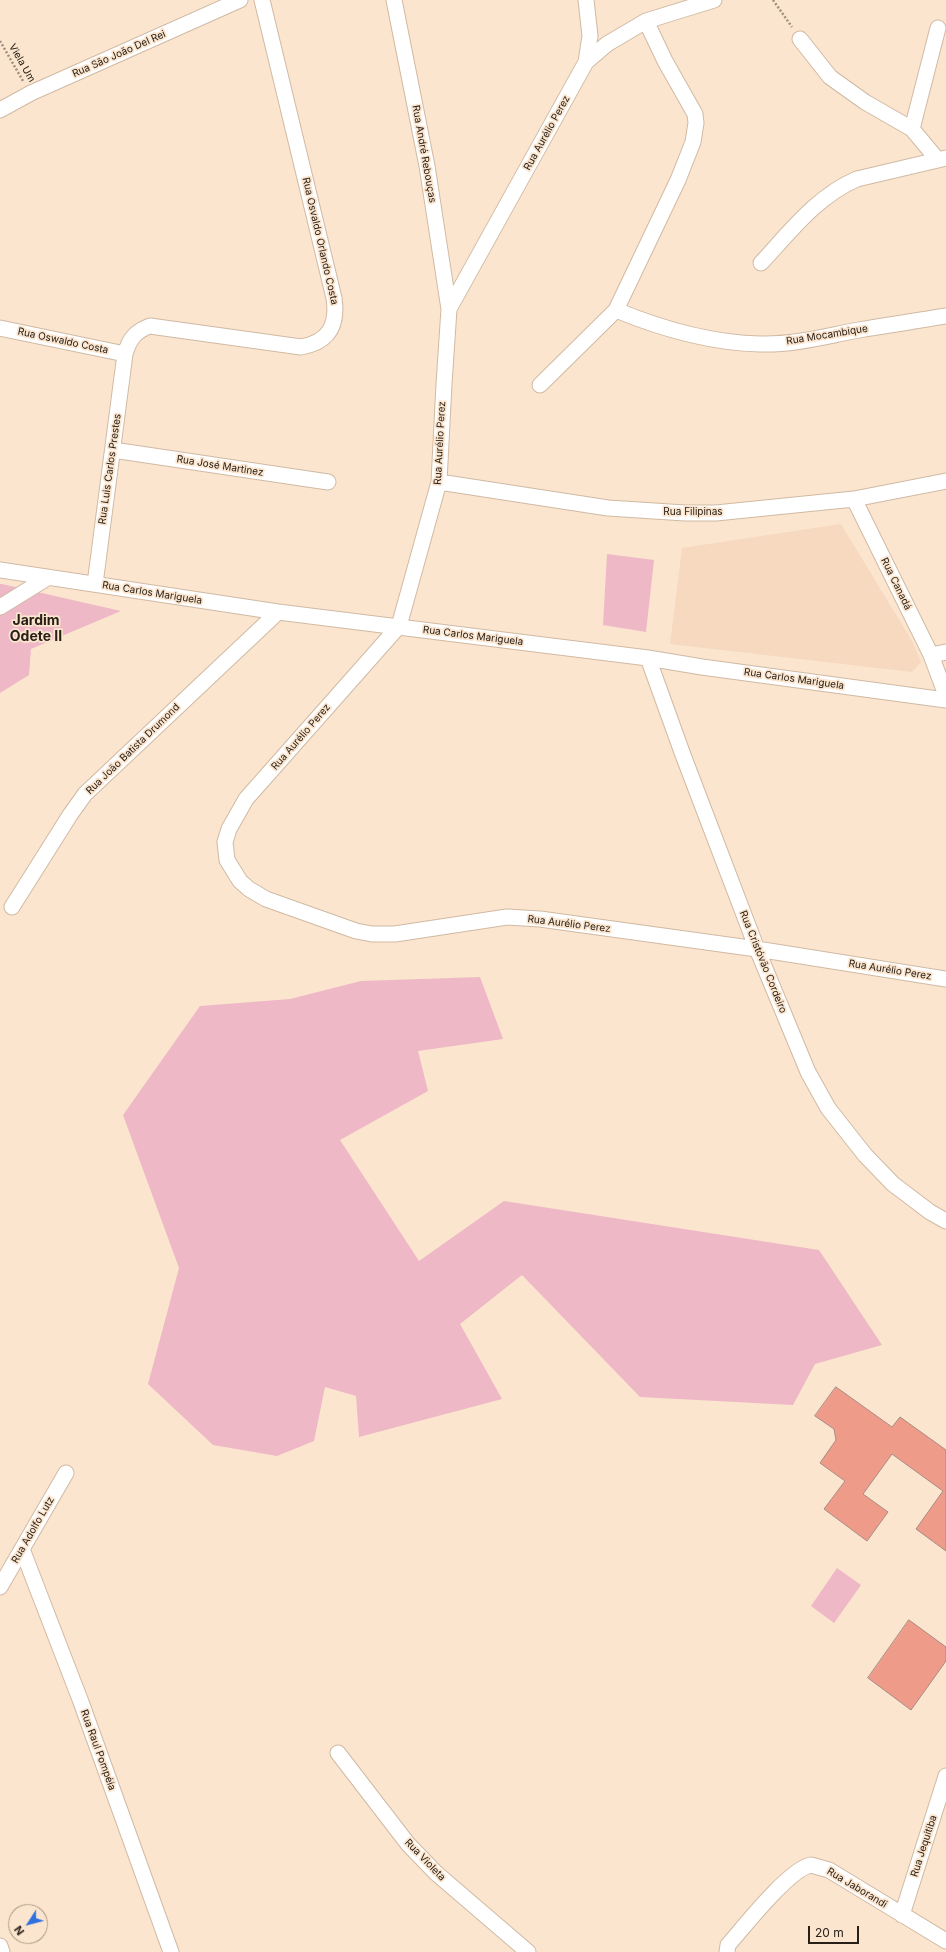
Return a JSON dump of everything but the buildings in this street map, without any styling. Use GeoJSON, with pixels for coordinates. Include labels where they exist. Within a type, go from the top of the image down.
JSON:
{"type":"FeatureCollection","features":[{"type":"Feature","properties":{"kind":"street","name":"Rua São João Del Rei"},"geometry":{"type":"LineString","coordinates":[[0,110],[31,93],[240,0]]}},
{"type":"Feature","properties":{"kind":"street","name":"Rua Osvaldo Orlando Costa"},"geometry":{"type":"LineString","coordinates":[[125,354],[129,342],[142,329],[150,326],[301,347],[315,345],[324,338],[335,321],[334,298],[262,0]]}},
{"type":"Feature","properties":{"kind":"street","name":"Rua André Rebouças"},"geometry":{"type":"LineString","coordinates":[[394,0],[427,166],[449,309]]}},
{"type":"Feature","properties":{"kind":"street"},"geometry":{"type":"LineString","coordinates":[[586,0],[590,36],[586,62]]}},
{"type":"Feature","properties":{"kind":"street","name":"Rua Aurélio Perez"},"geometry":{"type":"LineString","coordinates":[[714,0],[646,21],[607,44],[586,62],[449,309],[440,482],[399,626],[246,799],[234,818],[225,842],[227,860],[240,881],[249,889],[266,899],[356,931],[372,934],[395,934],[507,917],[540,919],[757,949],[946,979]]}},
{"type":"Feature","properties":{"kind":"street"},"geometry":{"type":"LineString","coordinates":[[540,385],[616,310],[678,180],[692,142],[696,123],[695,114],[664,61],[646,21]]}},
{"type":"Feature","properties":{"kind":"street"},"geometry":{"type":"LineString","coordinates":[[912,129],[938,28]]}},
{"type":"Feature","properties":{"kind":"street"},"geometry":{"type":"LineString","coordinates":[[761,263],[816,205],[843,185],[857,180],[941,159],[912,129],[865,102],[830,77],[800,39]]}},
{"type":"Feature","properties":{"kind":"street","name":"Rua Mocambique"},"geometry":{"type":"LineString","coordinates":[[616,310],[679,332],[725,341],[761,344],[804,341],[946,316]]}},
{"type":"Feature","properties":{"kind":"street","name":"Rua Oswaldo Costa"},"geometry":{"type":"LineString","coordinates":[[0,328],[125,354]]}},
{"type":"Feature","properties":{"kind":"street","name":"Rua Luis Carlos Prestes"},"geometry":{"type":"LineString","coordinates":[[95,584],[125,354]]}},
{"type":"Feature","properties":{"kind":"street","name":"Rua José Martinez"},"geometry":{"type":"LineString","coordinates":[[113,450],[328,482]]}},
{"type":"Feature","properties":{"kind":"street","name":"Rua Filipinas"},"geometry":{"type":"LineString","coordinates":[[440,482],[608,508],[685,514],[854,499],[946,481]]}},
{"type":"Feature","properties":{"kind":"street","name":"Rua Canadá"},"geometry":{"type":"LineString","coordinates":[[854,499],[939,654],[946,695]]}},
{"type":"Feature","properties":{"kind":"street","name":"Rua Carlos Mariguela"},"geometry":{"type":"LineString","coordinates":[[0,570],[278,612],[648,658],[710,668],[946,700]]}},
{"type":"Feature","properties":{"kind":"street"},"geometry":{"type":"LineString","coordinates":[[0,606],[46,578]]}},
{"type":"Feature","properties":{"kind":"street","name":"Rua João Batista Drumond"},"geometry":{"type":"LineString","coordinates":[[12,907],[70,814],[85,794],[278,612]]}},
{"type":"Feature","properties":{"kind":"street","name":"Rua Cristóvão Cordeiro"},"geometry":{"type":"LineString","coordinates":[[648,658],[683,755],[757,949],[808,1072],[828,1108],[865,1155],[893,1184],[930,1212],[946,1221]]}},
{"type":"Feature","properties":{"kind":"street","name":"Rua Adolfo Lutz"},"geometry":{"type":"LineString","coordinates":[[0,1587],[66,1472]]}},
{"type":"Feature","properties":{"kind":"street","name":"Rua Raul Pompéia"},"geometry":{"type":"LineString","coordinates":[[22,1549],[81,1702],[171,1952]]}},
{"type":"Feature","properties":{"kind":"street","name":"Rua Violeta"},"geometry":{"type":"LineString","coordinates":[[338,1753],[412,1849],[436,1873],[528,1952]]}},
{"type":"Feature","properties":{"kind":"street","name":"Rua Jequitiba"},"geometry":{"type":"LineString","coordinates":[[902,1915],[946,1776]]}},
{"type":"Feature","properties":{"kind":"street","name":"Rua Jaborandi"},"geometry":{"type":"LineString","coordinates":[[732,1950],[791,1877],[800,1869],[811,1865],[829,1870],[946,1941]]}},
{"type":"Feature","properties":{"kind":"street"},"geometry":{"type":"LineString","coordinates":[[0,1946],[2,1952]]}},
{"type":"Feature","properties":{"kind":"path"},"geometry":{"type":"LineString","coordinates":[[773,0],[800,39]]}},
{"type":"Feature","properties":{"kind":"path","name":"Viela Um"},"geometry":{"type":"LineString","coordinates":[[0,41],[31,93]]}},
{"type":"Feature","properties":{"kind":"shaded area"},"geometry":{"type":"Polygon","coordinates":[[[841,524],[912,641],[921,662],[912,672],[670,644],[682,548],[841,524]]]}},
{"type":"Feature","properties":{"kind":"shaded area"},"geometry":{"type":"Polygon","coordinates":[[[607,554],[654,560],[646,632],[603,625],[607,554]]]}},
{"type":"Feature","properties":{"kind":"shaded area"},"geometry":{"type":"Polygon","coordinates":[[[0,584],[121,611],[31,649],[29,675],[0,693],[0,584]]]}},
{"type":"Feature","properties":{"kind":"shaded area"},"geometry":{"type":"Polygon","coordinates":[[[480,977],[503,1039],[418,1051],[428,1091],[340,1140],[419,1261],[504,1201],[819,1250],[882,1345],[815,1364],[793,1405],[640,1397],[522,1275],[460,1324],[502,1399],[359,1437],[356,1396],[325,1387],[314,1441],[277,1456],[213,1445],[148,1384],[179,1268],[123,1115],[200,1006],[290,999],[361,981],[480,977]]]}},
{"type":"Feature","properties":{"kind":"shaded area"},"geometry":{"type":"Polygon","coordinates":[[[837,1568],[861,1585],[834,1623],[811,1606],[837,1568]]]}},
{"type":"Feature","properties":{"kind":"district","name":"Jardim Odete II"},"geometry":{"type":"Point","coordinates":[36,630]}}]}
